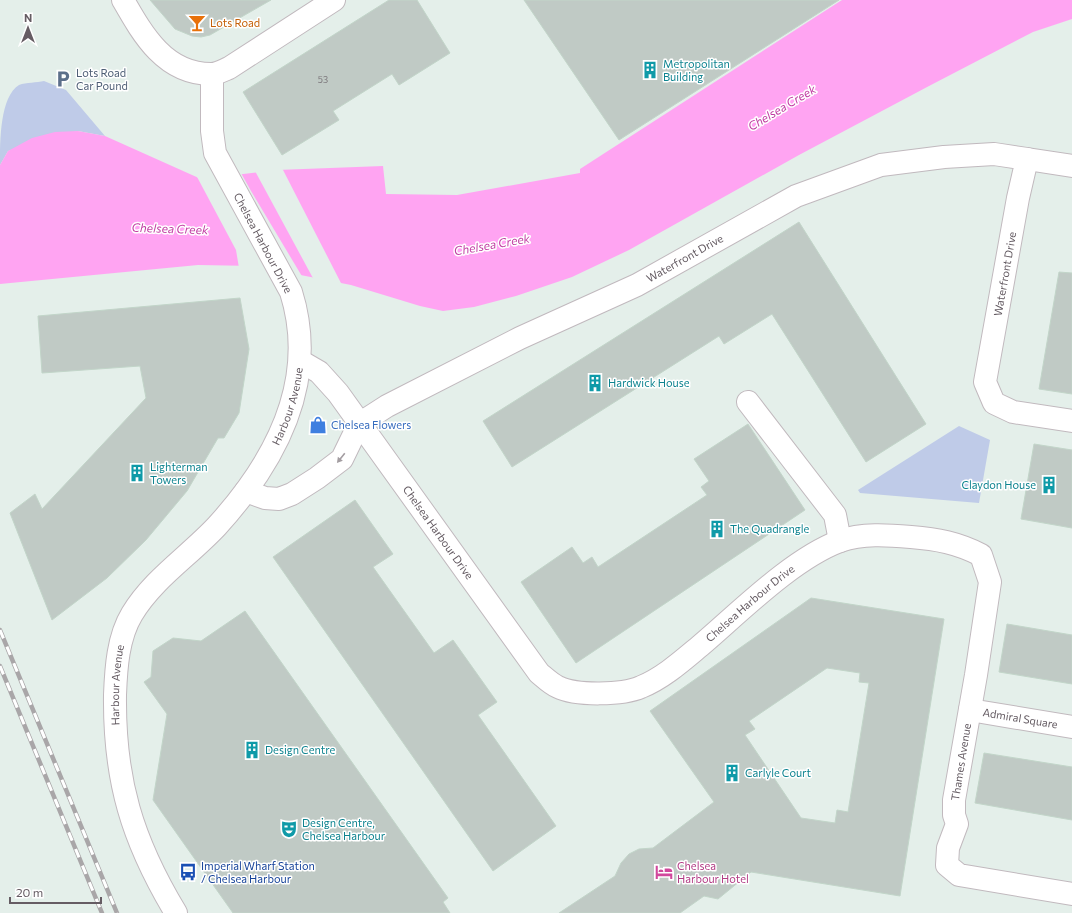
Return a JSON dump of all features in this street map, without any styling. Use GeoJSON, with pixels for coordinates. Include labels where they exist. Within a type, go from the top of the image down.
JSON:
{"type":"FeatureCollection","features":[{"type":"Feature","properties":{"kind":"street"},"geometry":{"type":"LineString","coordinates":[[123,0],[133,18],[157,50],[175,66],[212,74],[229,68],[334,0]]}},
{"type":"Feature","properties":{"kind":"street","name":"Chelsea Harbour Drive"},"geometry":{"type":"LineString","coordinates":[[212,74],[212,131],[215,153],[287,285],[297,312],[300,338],[300,361],[319,372],[338,393],[539,673],[558,687],[582,694],[606,694],[641,688],[677,666],[804,559],[840,541],[863,535],[944,540],[966,547],[981,555]]}},
{"type":"Feature","properties":{"kind":"street","name":"Waterfront Drive"},"geometry":{"type":"LineString","coordinates":[[359,424],[387,406],[432,381],[520,338],[637,285],[796,196],[826,184],[880,165],[944,157],[994,154],[1072,166]]}},
{"type":"Feature","properties":{"kind":"street","name":"Waterfront Drive"},"geometry":{"type":"LineString","coordinates":[[1027,159],[985,382],[994,403],[1013,412],[1072,421]]}},
{"type":"Feature","properties":{"kind":"street","name":"Harbour Avenue"},"geometry":{"type":"LineString","coordinates":[[176,913],[144,852],[130,817],[121,781],[115,731],[116,669],[122,639],[131,616],[142,599],[154,585],[216,526],[246,491],[276,442],[287,418],[296,389],[300,361]]}},
{"type":"Feature","properties":{"kind":"street"},"geometry":{"type":"LineString","coordinates":[[748,402],[835,515],[840,541]]}},
{"type":"Feature","properties":{"kind":"street"},"geometry":{"type":"LineString","coordinates":[[246,491],[265,498],[279,499],[292,494],[317,478],[342,459],[359,424]]}},
{"type":"Feature","properties":{"kind":"street","name":"Thames Avenue"},"geometry":{"type":"LineString","coordinates":[[981,555],[990,582],[954,800],[954,815],[957,824],[948,848],[947,866],[959,875],[1072,894]]}},
{"type":"Feature","properties":{"kind":"street","name":"Admiral Square"},"geometry":{"type":"LineString","coordinates":[[970,710],[1072,727]]}},
{"type":"Feature","properties":{"kind":"shaded area"},"geometry":{"type":"Polygon","coordinates":[[[44,81],[66,90],[105,136],[78,131],[8,151],[0,165],[2,120],[8,99],[19,85],[44,81]]]}},
{"type":"Feature","properties":{"kind":"shaded area"},"geometry":{"type":"Polygon","coordinates":[[[959,426],[990,440],[979,503],[860,493],[858,490],[959,426]]]}},
{"type":"Feature","properties":{"kind":"water","name":"Chelsea Creek"},"geometry":{"type":"Polygon","coordinates":[[[842,0],[1072,0],[1072,19],[1033,32],[929,86],[799,155],[629,250],[572,277],[516,296],[474,307],[443,311],[420,306],[351,285],[255,266],[198,265],[0,284],[0,165],[8,151],[32,138],[55,132],[78,131],[105,136],[201,179],[277,170],[383,166],[386,194],[457,195],[580,173],[580,169],[842,0]]]}},
{"type":"Feature","properties":{"kind":"pier"},"geometry":{"type":"Polygon","coordinates":[[[282,168],[342,285],[314,280],[255,171],[282,168]]]}},
{"type":"Feature","properties":{"kind":"pier"},"geometry":{"type":"Polygon","coordinates":[[[241,173],[303,278],[254,268],[239,268],[236,250],[196,175],[201,177],[241,173]]]}},
{"type":"Feature","properties":{"kind":"building"},"geometry":{"type":"Polygon","coordinates":[[[150,0],[271,0],[210,35],[201,37],[192,36],[175,29],[150,0]]]}},
{"type":"Feature","properties":{"kind":"building"},"geometry":{"type":"Polygon","coordinates":[[[389,0],[417,0],[450,53],[399,85],[392,74],[333,111],[339,120],[282,155],[243,92],[389,0]]]}},
{"type":"Feature","properties":{"kind":"building","name":"Metropolitan Building"},"geometry":{"type":"Polygon","coordinates":[[[524,0],[839,0],[619,140],[524,0]]]}},
{"type":"Feature","properties":{"kind":"building","name":"Hardwick House"},"geometry":{"type":"Polygon","coordinates":[[[799,222],[926,424],[866,462],[772,314],[724,344],[719,336],[512,467],[483,421],[799,222]]]}},
{"type":"Feature","properties":{"kind":"building"},"geometry":{"type":"Polygon","coordinates":[[[1059,272],[1072,273],[1072,394],[1039,389],[1059,272]]]}},
{"type":"Feature","properties":{"kind":"building","name":"Lighterman Towers"},"geometry":{"type":"Polygon","coordinates":[[[240,298],[249,349],[239,413],[224,438],[218,438],[187,491],[146,540],[107,578],[52,620],[10,513],[35,494],[42,509],[146,398],[140,366],[42,373],[38,316],[240,298]]]}},
{"type":"Feature","properties":{"kind":"building","name":"The Quadrangle"},"geometry":{"type":"Polygon","coordinates":[[[748,424],[805,510],[576,663],[521,582],[572,547],[583,563],[592,557],[598,567],[707,495],[701,487],[709,481],[694,459],[748,424]]]}},
{"type":"Feature","properties":{"kind":"building","name":"Claydon House"},"geometry":{"type":"Polygon","coordinates":[[[1034,444],[1072,450],[1072,528],[1021,519],[1034,444]]]}},
{"type":"Feature","properties":{"kind":"building"},"geometry":{"type":"Polygon","coordinates":[[[355,500],[393,554],[373,567],[434,653],[453,640],[497,702],[478,715],[556,826],[493,871],[273,557],[355,500]]]}},
{"type":"Feature","properties":{"kind":"building","name":"Carlyle Court"},"geometry":{"type":"Polygon","coordinates":[[[811,598],[944,619],[900,896],[751,872],[718,899],[704,896],[680,913],[559,913],[615,876],[621,863],[629,854],[639,849],[653,848],[714,802],[650,711],[811,598]],[[827,668],[749,721],[755,729],[745,735],[801,818],[835,823],[837,810],[848,812],[869,683],[859,682],[860,673],[827,668]]]}},
{"type":"Feature","properties":{"kind":"building","name":"Design Centre"},"geometry":{"type":"Polygon","coordinates":[[[245,611],[448,898],[443,902],[450,913],[233,913],[153,800],[167,714],[144,682],[151,677],[153,651],[173,638],[201,641],[245,611]]]}},
{"type":"Feature","properties":{"kind":"building"},"geometry":{"type":"Polygon","coordinates":[[[1007,624],[1072,635],[1072,684],[999,672],[1007,624]]]}},
{"type":"Feature","properties":{"kind":"building"},"geometry":{"type":"Polygon","coordinates":[[[984,753],[1072,767],[1072,820],[975,803],[984,753]]]}},
{"type":"Feature","properties":{"kind":"railway"},"geometry":{"type":"LineString","coordinates":[[0,630],[117,913]]}},
{"type":"Feature","properties":{"kind":"railway"},"geometry":{"type":"LineString","coordinates":[[0,666],[102,913]]}},
{"type":"Feature","properties":{"kind":"place","name":"Lots Road"},"geometry":{"type":"Point","coordinates":[197,23]}},
{"type":"Feature","properties":{"kind":"place","name":"Metropolitan Building"},"geometry":{"type":"Point","coordinates":[650,70]}},
{"type":"Feature","properties":{"kind":"place","name":"Lots Road Car Pound"},"geometry":{"type":"Point","coordinates":[63,79]}},
{"type":"Feature","properties":{"kind":"place","name":"Hardwick House"},"geometry":{"type":"Point","coordinates":[595,383]}},
{"type":"Feature","properties":{"kind":"place","name":"Chelsea Flowers"},"geometry":{"type":"Point","coordinates":[318,425]}},
{"type":"Feature","properties":{"kind":"place","name":"Lighterman Towers"},"geometry":{"type":"Point","coordinates":[137,473]}},
{"type":"Feature","properties":{"kind":"place","name":"Claydon House"},"geometry":{"type":"Point","coordinates":[1049,485]}},
{"type":"Feature","properties":{"kind":"place","name":"The Quadrangle"},"geometry":{"type":"Point","coordinates":[717,529]}},
{"type":"Feature","properties":{"kind":"place","name":"Design Centre"},"geometry":{"type":"Point","coordinates":[252,750]}},
{"type":"Feature","properties":{"kind":"place","name":"Carlyle Court"},"geometry":{"type":"Point","coordinates":[732,773]}},
{"type":"Feature","properties":{"kind":"place","name":"Design Centre, Chelsea Harbour"},"geometry":{"type":"Point","coordinates":[289,829]}},
{"type":"Feature","properties":{"kind":"place","name":"Imperial Wharf Station / Chelsea Harbour"},"geometry":{"type":"Point","coordinates":[188,872]}},
{"type":"Feature","properties":{"kind":"place","name":"Chelsea Harbour Hotel"},"geometry":{"type":"Point","coordinates":[664,872]}}]}
